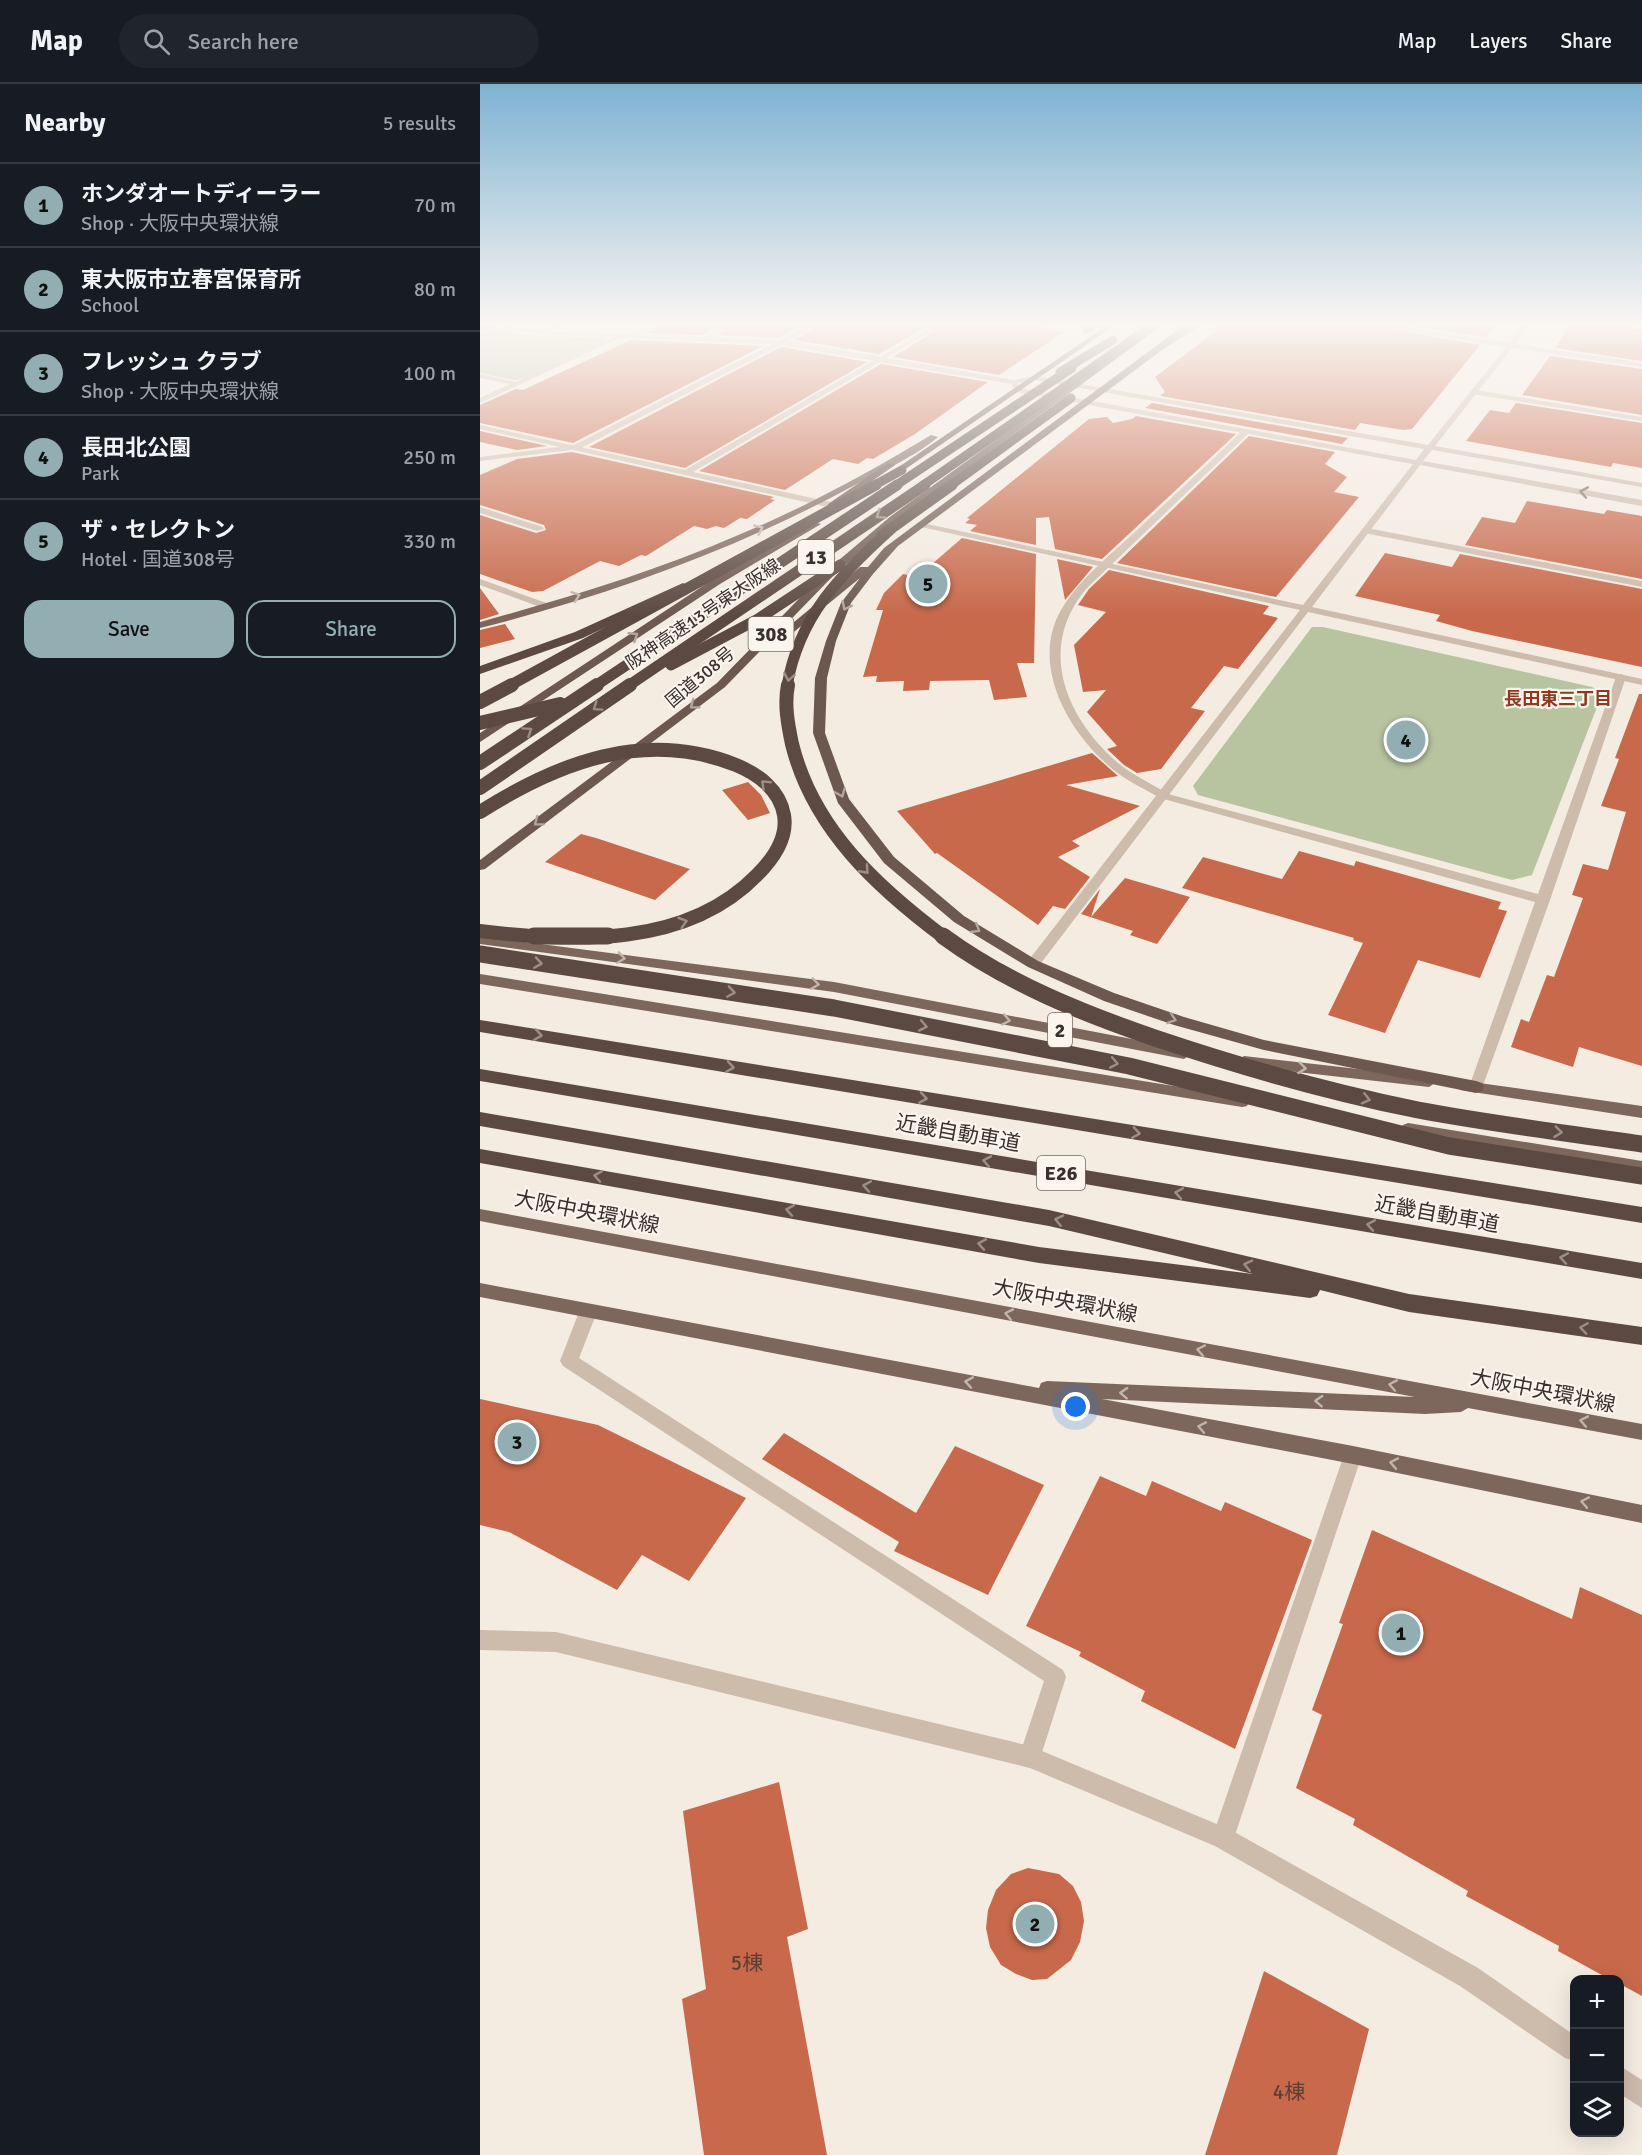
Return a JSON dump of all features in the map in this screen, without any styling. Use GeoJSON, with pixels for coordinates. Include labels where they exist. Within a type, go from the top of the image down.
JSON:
{"type":"FeatureCollection","features":[{"type":"Feature","properties":{"kind":"highway"},"geometry":{"type":"LineString","coordinates":[[480,738],[957,423]]}},
{"type":"Feature","properties":{"kind":"highway"},"geometry":{"type":"LineString","coordinates":[[716,582],[844,507],[963,423]]}},
{"type":"Feature","properties":{"kind":"highway"},"geometry":{"type":"LineString","coordinates":[[480,702],[783,536],[981,423]]}},
{"type":"Feature","properties":{"kind":"highway","name":"阪神高速13号東大阪線"},"geometry":{"type":"LineString","coordinates":[[480,763],[989,423]]}},
{"type":"Feature","properties":{"kind":"highway","name":"阪神高速13号東大阪線"},"geometry":{"type":"LineString","coordinates":[[480,788],[680,649],[1015,423]]}},
{"type":"Feature","properties":{"kind":"highway","name":"国道308号"},"geometry":{"type":"LineString","coordinates":[[480,866],[721,686],[830,573],[862,544],[1026,423]]}},
{"type":"Feature","properties":{"kind":"highway"},"geometry":{"type":"LineString","coordinates":[[480,723],[600,692],[700,652],[775,610],[1037,423]]}},
{"type":"Feature","properties":{"kind":"highway","name":"308"},"geometry":{"type":"LineString","coordinates":[[721,686],[895,544],[1058,423]]}},
{"type":"Feature","properties":{"kind":"highway"},"geometry":{"type":"LineString","coordinates":[[891,529],[839,576],[819,602],[804,628],[793,658],[787,688],[787,718],[791,747],[802,778],[817,809],[873,879],[914,914],[959,947],[1013,979],[1084,1011],[1211,1056],[1296,1081],[1389,1104],[1523,1128],[1642,1143]]}},
{"type":"Feature","properties":{"kind":"highway"},"geometry":{"type":"LineString","coordinates":[[480,670],[579,635],[783,536]]}},
{"type":"Feature","properties":{"kind":"highway"},"geometry":{"type":"LineString","coordinates":[[895,544],[846,603],[831,641],[821,678],[819,733],[843,800],[890,860],[959,919],[1033,963],[1119,1000],[1179,1021],[1253,1042],[1476,1087]]}},
{"type":"Feature","properties":{"kind":"highway"},"geometry":{"type":"LineString","coordinates":[[480,812],[522,785],[568,765],[609,754],[661,750],[712,756],[754,773],[768,785],[779,800],[784,816],[783,835],[774,855],[759,876],[720,906],[692,919],[658,929],[579,940],[480,931]]}},
{"type":"Feature","properties":{"kind":"highway"},"geometry":{"type":"LineString","coordinates":[[480,954],[834,1008],[1129,1066],[1449,1146],[1642,1176]]}},
{"type":"Feature","properties":{"kind":"highway","name":"近畿自動車道"},"geometry":{"type":"LineString","coordinates":[[480,1026],[1642,1215]]}},
{"type":"Feature","properties":{"kind":"highway","name":"近畿自動車道"},"geometry":{"type":"LineString","coordinates":[[480,1075],[1642,1271]]}},
{"type":"Feature","properties":{"kind":"highway"},"geometry":{"type":"LineString","coordinates":[[480,1119],[1049,1218],[1409,1303]]}},
{"type":"Feature","properties":{"kind":"highway"},"geometry":{"type":"LineString","coordinates":[[480,1156],[1039,1255],[1642,1336]]}},
{"type":"Feature","properties":{"kind":"main road"},"geometry":{"type":"LineString","coordinates":[[480,625],[546,606],[738,539],[818,502],[934,437]]}},
{"type":"Feature","properties":{"kind":"main road","name":"2"},"geometry":{"type":"LineString","coordinates":[[480,940],[834,987],[1187,1055],[1476,1087],[1642,1112]]}},
{"type":"Feature","properties":{"kind":"main road","name":"2"},"geometry":{"type":"LineString","coordinates":[[480,979],[1642,1167]]}},
{"type":"Feature","properties":{"kind":"main road","name":"大阪中央環状線"},"geometry":{"type":"LineString","coordinates":[[484,1216],[1642,1432]]}},
{"type":"Feature","properties":{"kind":"main road"},"geometry":{"type":"LineString","coordinates":[[480,1290],[1353,1455],[1642,1514]]}},
{"type":"Feature","properties":{"kind":"main road"},"geometry":{"type":"LineString","coordinates":[[993,1387],[1425,1406],[1482,1402]]}},
{"type":"Feature","properties":{"kind":"street"},"geometry":{"type":"LineString","coordinates":[[480,459],[576,447],[624,423]]}},
{"type":"Feature","properties":{"kind":"street"},"geometry":{"type":"LineString","coordinates":[[687,472],[772,423]]}},
{"type":"Feature","properties":{"kind":"street"},"geometry":{"type":"LineString","coordinates":[[1194,423],[1642,503]]}},
{"type":"Feature","properties":{"kind":"street"},"geometry":{"type":"LineString","coordinates":[[1285,423],[1642,485]]}},
{"type":"Feature","properties":{"kind":"street"},"geometry":{"type":"LineString","coordinates":[[1033,963],[1164,796],[1449,423]]}},
{"type":"Feature","properties":{"kind":"street"},"geometry":{"type":"LineString","coordinates":[[480,427],[832,505]]}},
{"type":"Feature","properties":{"kind":"street"},"geometry":{"type":"LineString","coordinates":[[1246,432],[1105,565],[1069,604],[1054,641],[1056,675],[1067,707],[1085,735],[1114,765],[1164,796],[1544,900]]}},
{"type":"Feature","properties":{"kind":"street"},"geometry":{"type":"LineString","coordinates":[[480,510],[540,529]]}},
{"type":"Feature","properties":{"kind":"street"},"geometry":{"type":"LineString","coordinates":[[921,524],[1642,682]]}},
{"type":"Feature","properties":{"kind":"street"},"geometry":{"type":"LineString","coordinates":[[1366,531],[1642,584]]}},
{"type":"Feature","properties":{"kind":"street"},"geometry":{"type":"LineString","coordinates":[[480,582],[546,606]]}},
{"type":"Feature","properties":{"kind":"street"},"geometry":{"type":"LineString","coordinates":[[1476,1087],[1621,677]]}},
{"type":"Feature","properties":{"kind":"street"},"geometry":{"type":"LineString","coordinates":[[588,1312],[569,1361],[1056,1677],[1030,1757]]}},
{"type":"Feature","properties":{"kind":"street"},"geometry":{"type":"LineString","coordinates":[[1223,1838],[1353,1455]]}},
{"type":"Feature","properties":{"kind":"street"},"geometry":{"type":"LineString","coordinates":[[480,1640],[556,1642],[1030,1757],[1223,1838],[1469,1977],[1570,2046]]}},
{"type":"Feature","properties":{"kind":"street"},"geometry":{"type":"LineString","coordinates":[[1624,2082],[1642,2095]]}},
{"type":"Feature","properties":{"kind":"green space"},"geometry":{"type":"Polygon","coordinates":[[[1312,627],[1323,627],[1592,687],[1602,694],[1532,875],[1512,880],[1198,795],[1193,786],[1312,627]]]}},
{"type":"Feature","properties":{"kind":"building"},"geometry":{"type":"Polygon","coordinates":[[[480,423],[613,423],[573,443],[480,423]]]}},
{"type":"Feature","properties":{"kind":"building"},"geometry":{"type":"Polygon","coordinates":[[[636,423],[763,423],[685,468],[589,447],[636,423]]]}},
{"type":"Feature","properties":{"kind":"building"},"geometry":{"type":"Polygon","coordinates":[[[781,423],[931,423],[873,459],[867,458],[858,464],[833,459],[785,490],[699,471],[781,423]]]}},
{"type":"Feature","properties":{"kind":"building"},"geometry":{"type":"Polygon","coordinates":[[[1085,423],[1173,423],[1236,434],[1102,559],[1055,549],[1049,517],[1036,518],[1036,545],[970,531],[977,525],[965,523],[970,519],[967,518],[1085,423]]]}},
{"type":"Feature","properties":{"kind":"building"},"geometry":{"type":"Polygon","coordinates":[[[1225,423],[1262,423],[1348,438],[1342,444],[1225,423]]]}},
{"type":"Feature","properties":{"kind":"building"},"geometry":{"type":"Polygon","coordinates":[[[1313,423],[1417,423],[1412,429],[1403,430],[1360,423],[1355,430],[1313,423]]]}},
{"type":"Feature","properties":{"kind":"building"},"geometry":{"type":"Polygon","coordinates":[[[1480,423],[1640,423],[1642,423],[1642,468],[1613,463],[1611,467],[1466,441],[1480,423]]]}},
{"type":"Feature","properties":{"kind":"building"},"geometry":{"type":"Polygon","coordinates":[[[480,431],[547,446],[517,450],[480,442],[480,431]]]}},
{"type":"Feature","properties":{"kind":"building"},"geometry":{"type":"Polygon","coordinates":[[[1249,436],[1335,452],[1325,464],[1347,477],[1334,492],[1359,497],[1276,597],[1117,563],[1249,436]]]}},
{"type":"Feature","properties":{"kind":"building"},"geometry":{"type":"Polygon","coordinates":[[[572,452],[774,497],[770,499],[775,500],[747,519],[740,518],[724,528],[716,526],[707,529],[694,526],[646,556],[641,555],[619,566],[600,561],[543,591],[532,592],[480,574],[480,515],[536,533],[546,530],[544,525],[480,505],[480,475],[517,459],[572,452]]]}},
{"type":"Feature","properties":{"kind":"building"},"geometry":{"type":"Polygon","coordinates":[[[1527,501],[1604,514],[1607,510],[1642,516],[1642,579],[1465,545],[1482,517],[1515,523],[1527,501]]]}},
{"type":"Feature","properties":{"kind":"building"},"geometry":{"type":"Polygon","coordinates":[[[962,538],[1036,554],[1034,663],[1017,663],[1027,697],[994,700],[989,680],[930,681],[929,690],[903,691],[904,681],[876,682],[877,676],[863,677],[883,610],[876,610],[884,593],[903,574],[917,577],[962,538]]]}},
{"type":"Feature","properties":{"kind":"building"},"geometry":{"type":"Polygon","coordinates":[[[1385,553],[1452,567],[1460,554],[1642,589],[1642,667],[1472,631],[1436,621],[1440,615],[1355,596],[1385,553]]]}},
{"type":"Feature","properties":{"kind":"building"},"geometry":{"type":"Polygon","coordinates":[[[1057,559],[1093,567],[1065,600],[1057,559]]]}},
{"type":"Feature","properties":{"kind":"building"},"geometry":{"type":"Polygon","coordinates":[[[1109,570],[1269,606],[1263,614],[1278,618],[1238,669],[1224,666],[1191,708],[1205,711],[1161,769],[1137,773],[1124,765],[1107,749],[1117,746],[1087,712],[1106,690],[1083,692],[1074,645],[1106,612],[1078,605],[1089,589],[1109,570]]]}},
{"type":"Feature","properties":{"kind":"building"},"geometry":{"type":"Polygon","coordinates":[[[480,588],[499,614],[480,620],[480,588]]]}},
{"type":"Feature","properties":{"kind":"building"},"geometry":{"type":"Polygon","coordinates":[[[505,624],[515,639],[480,648],[480,630],[505,624]]]}},
{"type":"Feature","properties":{"kind":"building"},"geometry":{"type":"Polygon","coordinates":[[[1639,694],[1642,694],[1642,1066],[1579,1047],[1573,1067],[1511,1047],[1521,1019],[1529,1022],[1547,975],[1554,977],[1583,898],[1572,895],[1583,864],[1608,870],[1626,812],[1601,806],[1619,759],[1615,758],[1639,694]]]}},
{"type":"Feature","properties":{"kind":"building"},"geometry":{"type":"Polygon","coordinates":[[[1092,753],[1118,776],[1066,785],[1140,806],[1072,841],[1080,846],[1058,857],[1090,877],[1065,909],[1053,906],[1038,925],[937,853],[935,854],[897,811],[1092,753]]]}},
{"type":"Feature","properties":{"kind":"building"},"geometry":{"type":"Polygon","coordinates":[[[748,782],[761,795],[770,813],[748,820],[722,790],[748,782]]]}},
{"type":"Feature","properties":{"kind":"building"},"geometry":{"type":"Polygon","coordinates":[[[581,834],[690,869],[655,900],[545,862],[581,834]]]}},
{"type":"Feature","properties":{"kind":"building"},"geometry":{"type":"Polygon","coordinates":[[[1299,851],[1354,866],[1356,861],[1501,902],[1498,909],[1507,911],[1480,978],[1418,960],[1385,1033],[1328,1015],[1363,943],[1353,940],[1354,938],[1182,888],[1203,857],[1282,879],[1299,851]]]}},
{"type":"Feature","properties":{"kind":"building"},"geometry":{"type":"Polygon","coordinates":[[[1125,878],[1190,897],[1157,944],[1130,935],[1133,931],[1081,914],[1100,889],[1091,917],[1125,878]]]}},
{"type":"Feature","properties":{"kind":"building"},"geometry":{"type":"Polygon","coordinates":[[[480,1399],[598,1425],[746,1498],[689,1581],[642,1555],[617,1590],[509,1532],[480,1525],[480,1399]]]}},
{"type":"Feature","properties":{"kind":"building"},"geometry":{"type":"Polygon","coordinates":[[[784,1433],[916,1513],[955,1446],[1044,1485],[988,1595],[894,1551],[899,1542],[762,1459],[784,1433]]]}},
{"type":"Feature","properties":{"kind":"building"},"geometry":{"type":"Polygon","coordinates":[[[1100,1476],[1146,1496],[1152,1481],[1221,1511],[1225,1502],[1312,1540],[1235,1749],[1141,1701],[1145,1691],[1079,1656],[1081,1652],[1026,1626],[1100,1476]]]}},
{"type":"Feature","properties":{"kind":"building"},"geometry":{"type":"Polygon","coordinates":[[[1372,1530],[1572,1619],[1580,1587],[1642,1615],[1642,1996],[1624,1986],[1624,1975],[1602,1975],[1558,1951],[1559,1946],[1466,1896],[1468,1891],[1353,1825],[1355,1819],[1296,1788],[1322,1715],[1312,1710],[1343,1624],[1339,1623],[1372,1530]]]}},
{"type":"Feature","properties":{"kind":"building"},"geometry":{"type":"Polygon","coordinates":[[[779,1782],[808,1929],[787,1937],[827,2155],[704,2155],[682,1999],[706,1989],[683,1811],[779,1782]]]}},
{"type":"Feature","properties":{"kind":"building"},"geometry":{"type":"Polygon","coordinates":[[[1028,1868],[1059,1874],[1073,1886],[1081,1902],[1084,1921],[1080,1942],[1071,1960],[1047,1979],[1032,1980],[1001,1965],[990,1947],[986,1928],[988,1910],[996,1890],[1011,1874],[1028,1868]]]}},
{"type":"Feature","properties":{"kind":"building"},"geometry":{"type":"Polygon","coordinates":[[[1264,1971],[1369,2029],[1337,2155],[1205,2155],[1264,1971]]]}},
{"type":"Feature","properties":{"kind":"place","name":"ザ・セレクトン"},"geometry":{"type":"Point","coordinates":[928,584]}},
{"type":"Feature","properties":{"kind":"place","name":"長田北公園"},"geometry":{"type":"Point","coordinates":[1406,740]}},
{"type":"Feature","properties":{"kind":"place","name":"フレッシュ クラブ"},"geometry":{"type":"Point","coordinates":[517,1442]}},
{"type":"Feature","properties":{"kind":"place","name":"ホンダオートディーラー"},"geometry":{"type":"Point","coordinates":[1401,1633]}},
{"type":"Feature","properties":{"kind":"place","name":"東大阪市立春宮保育所"},"geometry":{"type":"Point","coordinates":[1035,1924]}},
{"type":"Feature","properties":{"kind":"district","name":"長田東三丁目"},"geometry":{"type":"Point","coordinates":[1558,699]}}]}
